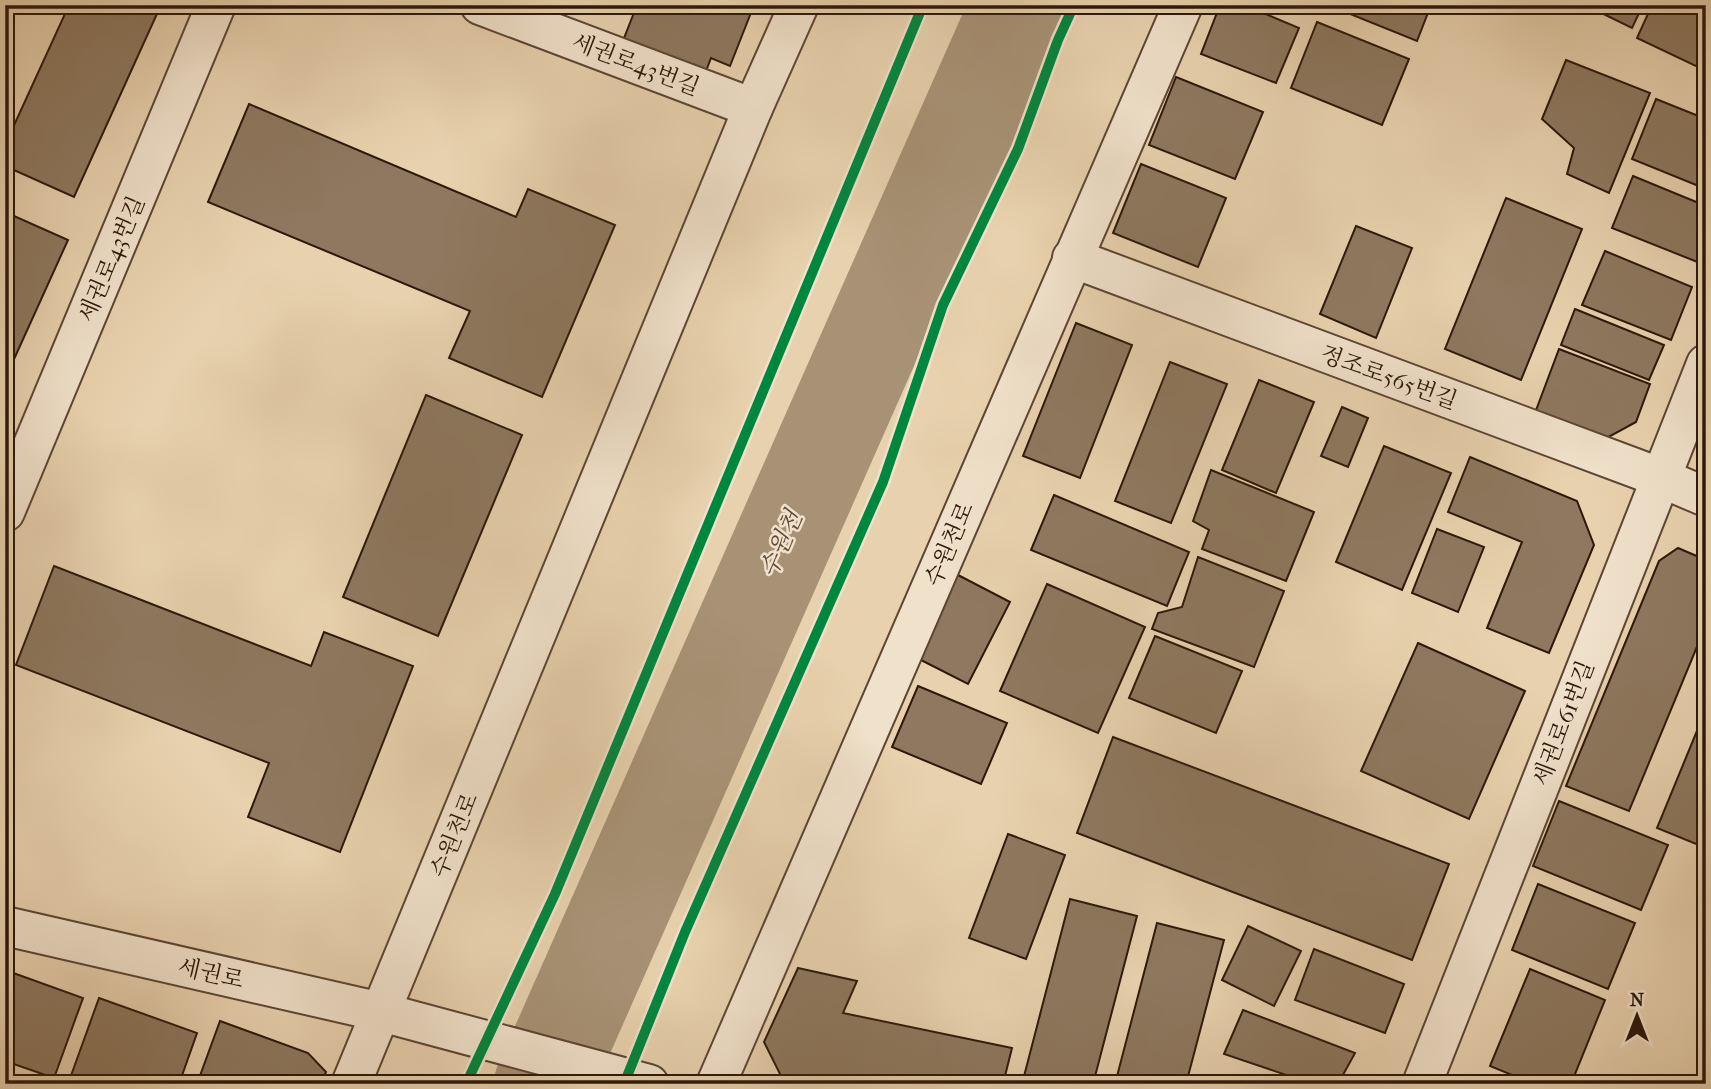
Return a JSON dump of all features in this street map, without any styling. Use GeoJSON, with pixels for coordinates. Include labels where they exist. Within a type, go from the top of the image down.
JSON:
{"type":"FeatureCollection","features":[{"type":"Feature","properties":{"kind":"street","name":"세권로43번길"},"geometry":{"type":"LineString","coordinates":[[5,512],[216,5]]}},
{"type":"Feature","properties":{"kind":"street","name":"세권로43번길"},"geometry":{"type":"LineString","coordinates":[[480,5],[753,108]]}},
{"type":"Feature","properties":{"kind":"street","name":"수원천로"},"geometry":{"type":"LineString","coordinates":[[351,1084],[399,1017],[753,108],[799,5]]}},
{"type":"Feature","properties":{"kind":"street","name":"수원천로"},"geometry":{"type":"LineString","coordinates":[[716,1084],[1183,5]]}},
{"type":"Feature","properties":{"kind":"street","name":"정조로565번길"},"geometry":{"type":"LineString","coordinates":[[1072,258],[1659,477],[1706,497]]}},
{"type":"Feature","properties":{"kind":"street","name":"세권로61번길"},"geometry":{"type":"LineString","coordinates":[[1422,1084],[1659,477],[1706,364]]}},
{"type":"Feature","properties":{"kind":"street","name":"세권로"},"geometry":{"type":"LineString","coordinates":[[5,926],[399,1017],[649,1084]]}},
{"type":"Feature","properties":{"kind":"building"},"geometry":{"type":"Polygon","coordinates":[[[69,5],[161,5],[74,197],[5,166],[5,145],[69,5]]]}},
{"type":"Feature","properties":{"kind":"building"},"geometry":{"type":"Polygon","coordinates":[[[637,5],[667,5],[682,11],[685,5],[754,5],[730,66],[711,58],[703,79],[621,46],[637,5]]]}},
{"type":"Feature","properties":{"kind":"building"},"geometry":{"type":"Polygon","coordinates":[[[1220,5],[1244,5],[1299,28],[1276,83],[1201,54],[1220,5]]]}},
{"type":"Feature","properties":{"kind":"building"},"geometry":{"type":"Polygon","coordinates":[[[1328,5],[1431,5],[1417,41],[1328,5]]]}},
{"type":"Feature","properties":{"kind":"building"},"geometry":{"type":"Polygon","coordinates":[[[1585,5],[1643,5],[1632,28],[1585,5]]]}},
{"type":"Feature","properties":{"kind":"building"},"geometry":{"type":"Polygon","coordinates":[[[1652,5],[1706,5],[1706,55],[1700,68],[1637,38],[1652,5]]]}},
{"type":"Feature","properties":{"kind":"building"},"geometry":{"type":"Polygon","coordinates":[[[1317,22],[1409,59],[1382,125],[1291,88],[1317,22]]]}},
{"type":"Feature","properties":{"kind":"building"},"geometry":{"type":"Polygon","coordinates":[[[1566,60],[1650,93],[1609,193],[1567,174],[1574,148],[1542,119],[1566,60]]]}},
{"type":"Feature","properties":{"kind":"building"},"geometry":{"type":"Polygon","coordinates":[[[1176,77],[1263,112],[1235,179],[1149,145],[1176,77]]]}},
{"type":"Feature","properties":{"kind":"building"},"geometry":{"type":"Polygon","coordinates":[[[1656,99],[1706,119],[1706,189],[1632,159],[1656,99]]]}},
{"type":"Feature","properties":{"kind":"building"},"geometry":{"type":"Polygon","coordinates":[[[249,104],[516,217],[528,189],[615,225],[542,397],[449,358],[470,311],[208,202],[249,104]]]}},
{"type":"Feature","properties":{"kind":"building"},"geometry":{"type":"Polygon","coordinates":[[[1141,164],[1226,198],[1198,267],[1113,233],[1141,164]]]}},
{"type":"Feature","properties":{"kind":"building"},"geometry":{"type":"Polygon","coordinates":[[[1633,176],[1706,206],[1705,265],[1612,228],[1633,176]]]}},
{"type":"Feature","properties":{"kind":"building"},"geometry":{"type":"Polygon","coordinates":[[[1506,198],[1582,229],[1521,380],[1445,349],[1506,198]]]}},
{"type":"Feature","properties":{"kind":"building"},"geometry":{"type":"Polygon","coordinates":[[[5,212],[68,240],[5,379],[5,212]]]}},
{"type":"Feature","properties":{"kind":"building"},"geometry":{"type":"Polygon","coordinates":[[[1356,226],[1412,248],[1376,338],[1320,314],[1356,226]]]}},
{"type":"Feature","properties":{"kind":"building"},"geometry":{"type":"Polygon","coordinates":[[[1605,251],[1692,287],[1671,340],[1582,305],[1605,251]]]}},
{"type":"Feature","properties":{"kind":"building"},"geometry":{"type":"Polygon","coordinates":[[[1575,309],[1664,345],[1649,380],[1561,345],[1575,309]]]}},
{"type":"Feature","properties":{"kind":"building"},"geometry":{"type":"Polygon","coordinates":[[[1076,323],[1132,345],[1080,478],[1023,456],[1076,323]]]}},
{"type":"Feature","properties":{"kind":"building"},"geometry":{"type":"Polygon","coordinates":[[[1559,349],[1650,384],[1636,422],[1594,445],[1532,421],[1559,349]]]}},
{"type":"Feature","properties":{"kind":"building"},"geometry":{"type":"Polygon","coordinates":[[[1170,362],[1227,384],[1171,523],[1115,501],[1170,362]]]}},
{"type":"Feature","properties":{"kind":"building"},"geometry":{"type":"Polygon","coordinates":[[[1259,380],[1314,402],[1276,493],[1222,470],[1259,380]]]}},
{"type":"Feature","properties":{"kind":"building"},"geometry":{"type":"Polygon","coordinates":[[[426,395],[522,435],[438,636],[343,597],[426,395]]]}},
{"type":"Feature","properties":{"kind":"building"},"geometry":{"type":"Polygon","coordinates":[[[1342,407],[1368,418],[1348,467],[1321,456],[1342,407]]]}},
{"type":"Feature","properties":{"kind":"building"},"geometry":{"type":"Polygon","coordinates":[[[1384,446],[1451,473],[1402,590],[1336,562],[1384,446]]]}},
{"type":"Feature","properties":{"kind":"building"},"geometry":{"type":"Polygon","coordinates":[[[1470,457],[1577,501],[1594,545],[1549,653],[1487,628],[1522,542],[1448,512],[1470,457]]]}},
{"type":"Feature","properties":{"kind":"building"},"geometry":{"type":"Polygon","coordinates":[[[1211,470],[1314,512],[1286,581],[1202,549],[1209,530],[1193,521],[1211,470]]]}},
{"type":"Feature","properties":{"kind":"building"},"geometry":{"type":"Polygon","coordinates":[[[1054,495],[1189,552],[1167,606],[1031,550],[1054,495]]]}},
{"type":"Feature","properties":{"kind":"building"},"geometry":{"type":"Polygon","coordinates":[[[1437,529],[1484,547],[1458,612],[1412,593],[1437,529]]]}},
{"type":"Feature","properties":{"kind":"building"},"geometry":{"type":"Polygon","coordinates":[[[1678,548],[1706,560],[1706,625],[1629,811],[1566,786],[1659,561],[1678,548]]]}},
{"type":"Feature","properties":{"kind":"building"},"geometry":{"type":"Polygon","coordinates":[[[1198,557],[1284,591],[1254,667],[1152,629],[1158,613],[1182,607],[1198,557]]]}},
{"type":"Feature","properties":{"kind":"building"},"geometry":{"type":"Polygon","coordinates":[[[54,566],[311,666],[324,632],[413,666],[340,852],[248,817],[269,763],[16,665],[54,566]]]}},
{"type":"Feature","properties":{"kind":"building"},"geometry":{"type":"Polygon","coordinates":[[[958,575],[1010,602],[968,684],[915,657],[958,575]]]}},
{"type":"Feature","properties":{"kind":"building"},"geometry":{"type":"Polygon","coordinates":[[[1047,584],[1145,627],[1098,733],[1000,691],[1047,584]]]}},
{"type":"Feature","properties":{"kind":"building"},"geometry":{"type":"Polygon","coordinates":[[[1155,636],[1242,671],[1216,733],[1129,698],[1155,636]]]}},
{"type":"Feature","properties":{"kind":"building"},"geometry":{"type":"Polygon","coordinates":[[[1418,643],[1525,691],[1469,819],[1361,771],[1418,643]]]}},
{"type":"Feature","properties":{"kind":"building"},"geometry":{"type":"Polygon","coordinates":[[[918,686],[1007,723],[981,784],[892,747],[918,686]]]}},
{"type":"Feature","properties":{"kind":"building"},"geometry":{"type":"Polygon","coordinates":[[[1706,709],[1706,848],[1657,828],[1706,709]]]}},
{"type":"Feature","properties":{"kind":"building"},"geometry":{"type":"Polygon","coordinates":[[[1113,737],[1449,864],[1412,960],[1077,833],[1113,737]]]}},
{"type":"Feature","properties":{"kind":"building"},"geometry":{"type":"Polygon","coordinates":[[[1559,801],[1668,845],[1641,910],[1533,866],[1559,801]]]}},
{"type":"Feature","properties":{"kind":"building"},"geometry":{"type":"Polygon","coordinates":[[[1008,834],[1065,855],[1026,959],[969,938],[1008,834]]]}},
{"type":"Feature","properties":{"kind":"building"},"geometry":{"type":"Polygon","coordinates":[[[1538,884],[1635,923],[1608,989],[1512,950],[1538,884]]]}},
{"type":"Feature","properties":{"kind":"building"},"geometry":{"type":"Polygon","coordinates":[[[1070,899],[1137,916],[1093,1084],[1022,1084],[1070,899]]]}},
{"type":"Feature","properties":{"kind":"building"},"geometry":{"type":"Polygon","coordinates":[[[1157,923],[1224,940],[1186,1084],[1115,1084],[1157,923]]]}},
{"type":"Feature","properties":{"kind":"building"},"geometry":{"type":"Polygon","coordinates":[[[1248,926],[1301,951],[1274,1006],[1222,980],[1248,926]]]}},
{"type":"Feature","properties":{"kind":"building"},"geometry":{"type":"Polygon","coordinates":[[[1314,949],[1404,984],[1385,1033],[1295,1000],[1314,949]]]}},
{"type":"Feature","properties":{"kind":"building"},"geometry":{"type":"Polygon","coordinates":[[[798,968],[857,981],[843,1013],[1012,1048],[1003,1084],[812,1084],[781,1076],[764,1042],[798,968]]]}},
{"type":"Feature","properties":{"kind":"building"},"geometry":{"type":"Polygon","coordinates":[[[1530,969],[1605,1000],[1571,1084],[1534,1084],[1490,1066],[1530,969]]]}},
{"type":"Feature","properties":{"kind":"building"},"geometry":{"type":"Polygon","coordinates":[[[5,970],[83,998],[54,1078],[5,1061],[5,970]]]}},
{"type":"Feature","properties":{"kind":"building"},"geometry":{"type":"Polygon","coordinates":[[[99,998],[197,1033],[179,1084],[68,1084],[99,998]]]}},
{"type":"Feature","properties":{"kind":"building"},"geometry":{"type":"Polygon","coordinates":[[[1243,1010],[1355,1053],[1338,1084],[1313,1084],[1224,1054],[1243,1010]]]}},
{"type":"Feature","properties":{"kind":"building"},"geometry":{"type":"Polygon","coordinates":[[[220,1021],[308,1053],[326,1072],[321,1084],[197,1084],[220,1021]]]}},
{"type":"Feature","properties":{"kind":"waterway","name":"수원천"},"geometry":{"type":"LineString","coordinates":[[543,1084],[1020,5]]}},
{"type":"Feature","properties":{"kind":"cycle path"},"geometry":{"type":"LineString","coordinates":[[466,1084],[555,894],[923,5]]}},
{"type":"Feature","properties":{"kind":"cycle path"},"geometry":{"type":"LineString","coordinates":[[624,1084],[685,932],[883,482],[943,305],[1018,149],[1058,40],[1074,5]]}}]}
